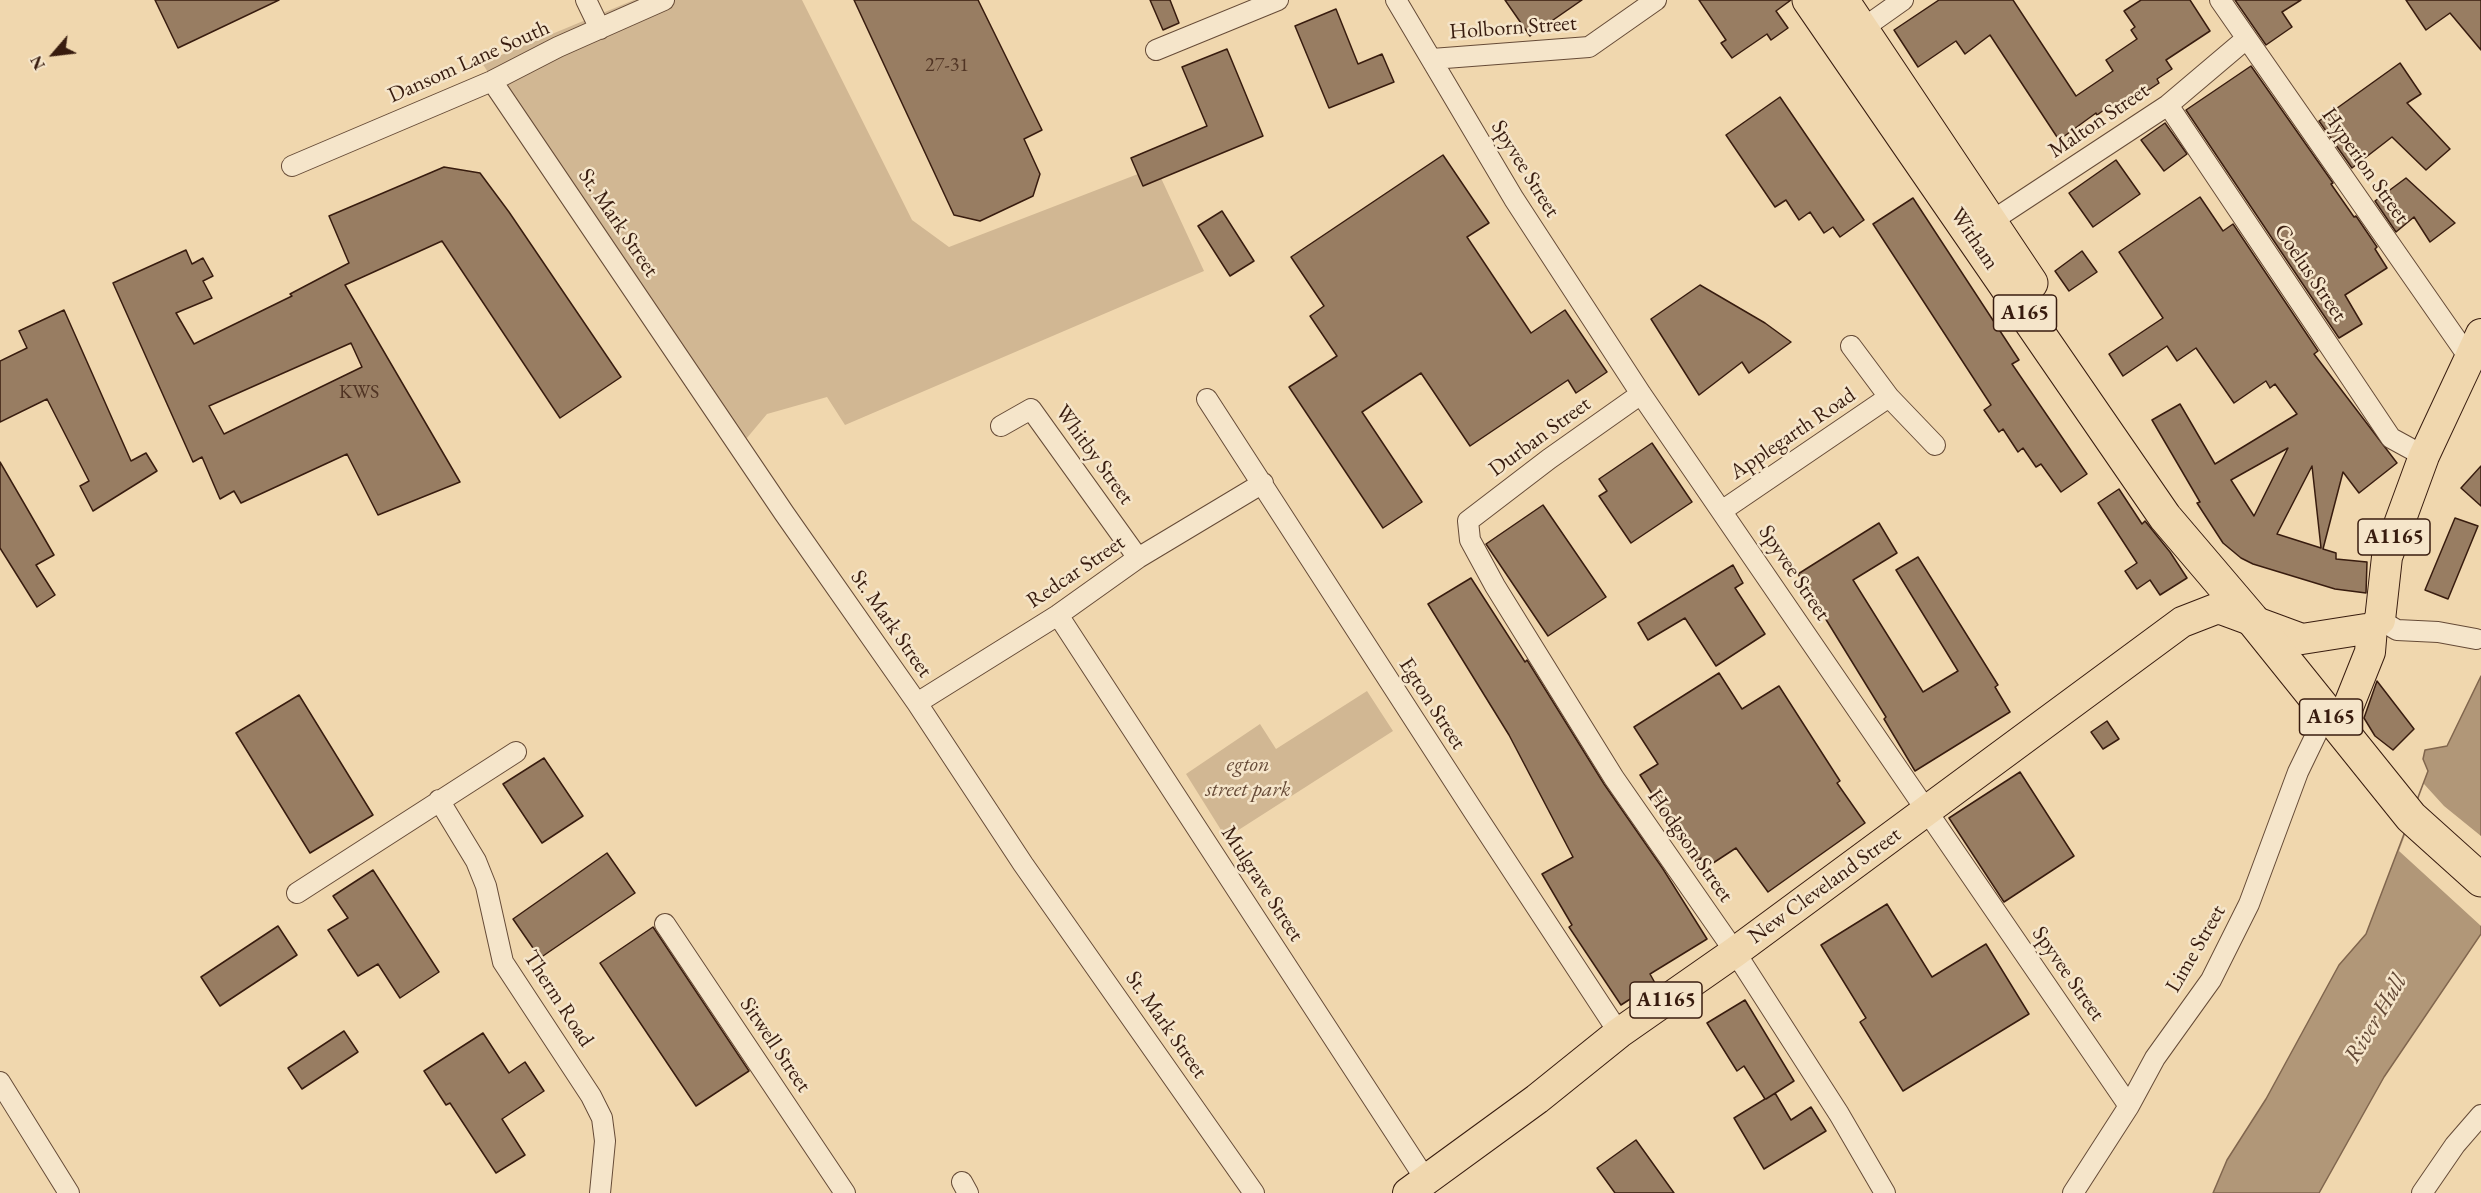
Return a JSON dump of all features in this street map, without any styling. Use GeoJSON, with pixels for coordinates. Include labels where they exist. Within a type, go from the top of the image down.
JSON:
{"type":"FeatureCollection","features":[{"type":"Feature","properties":{"kind":"highway","name":"Witham"},"geometry":{"type":"LineString","coordinates":[[1809,0],[1851,37],[1981,228],[2165,517],[2251,618],[2411,817],[2481,880]]}},
{"type":"Feature","properties":{"kind":"highway","name":"Witham"},"geometry":{"type":"LineString","coordinates":[[1842,0],[1851,37]]}},
{"type":"Feature","properties":{"kind":"main road","name":"A1165"},"geometry":{"type":"LineString","coordinates":[[2336,723],[2348,707],[2370,652],[2387,557],[2424,456],[2476,346]]}},
{"type":"Feature","properties":{"kind":"main road","name":"New Cleveland Street"},"geometry":{"type":"LineString","coordinates":[[1417,1186],[1537,1099],[1619,1033],[1735,952],[2182,622],[2218,608],[2251,618]]}},
{"type":"Feature","properties":{"kind":"main road","name":"A1165"},"geometry":{"type":"LineString","coordinates":[[2251,618],[2302,639],[2376,624]]}},
{"type":"Feature","properties":{"kind":"street"},"geometry":{"type":"LineString","coordinates":[[586,0],[600,29]]}},
{"type":"Feature","properties":{"kind":"street","name":"Dansom Lane South"},"geometry":{"type":"LineString","coordinates":[[292,166],[492,81],[664,0]]}},
{"type":"Feature","properties":{"kind":"street"},"geometry":{"type":"LineString","coordinates":[[1156,50],[1278,0]]}},
{"type":"Feature","properties":{"kind":"street","name":"Spyvee Street"},"geometry":{"type":"LineString","coordinates":[[1396,0],[1514,199],[1641,394],[1723,510],[2129,1106]]}},
{"type":"Feature","properties":{"kind":"street","name":"Holborn Street"},"geometry":{"type":"LineString","coordinates":[[1432,58],[1589,47],[1656,0]]}},
{"type":"Feature","properties":{"kind":"street"},"geometry":{"type":"LineString","coordinates":[[1851,37],[1903,0]]}},
{"type":"Feature","properties":{"kind":"street","name":"Hyperion Street"},"geometry":{"type":"LineString","coordinates":[[2220,0],[2246,39],[2476,346]]}},
{"type":"Feature","properties":{"kind":"street","name":"Malton Street"},"geometry":{"type":"LineString","coordinates":[[1981,228],[2168,105],[2246,39]]}},
{"type":"Feature","properties":{"kind":"street","name":"St. Mark Street"},"geometry":{"type":"LineString","coordinates":[[492,81],[784,513],[917,703],[1023,864],[1254,1193]]}},
{"type":"Feature","properties":{"kind":"street","name":"Coelus Street"},"geometry":{"type":"LineString","coordinates":[[2168,105],[2391,438],[2424,456]]}},
{"type":"Feature","properties":{"kind":"street","name":"Applegarth Road"},"geometry":{"type":"LineString","coordinates":[[1851,346],[1889,397],[1935,446]]}},
{"type":"Feature","properties":{"kind":"street","name":"Durban Street"},"geometry":{"type":"LineString","coordinates":[[1468,521],[1549,459],[1641,394]]}},
{"type":"Feature","properties":{"kind":"street","name":"Applegarth Road"},"geometry":{"type":"LineString","coordinates":[[1723,510],[1889,397]]}},
{"type":"Feature","properties":{"kind":"street","name":"Egton Street"},"geometry":{"type":"LineString","coordinates":[[1208,399],[1619,1033]]}},
{"type":"Feature","properties":{"kind":"street","name":"Whitby Street"},"geometry":{"type":"LineString","coordinates":[[1000,426],[1032,409],[1138,558]]}},
{"type":"Feature","properties":{"kind":"street","name":"Redcar Street"},"geometry":{"type":"LineString","coordinates":[[917,703],[1058,615],[1138,558],[1263,483]]}},
{"type":"Feature","properties":{"kind":"street","name":"Hodgson Street"},"geometry":{"type":"LineString","coordinates":[[1468,521],[1470,540],[1496,586],[1608,768],[1735,952],[1839,1114],[1885,1193]]}},
{"type":"Feature","properties":{"kind":"street","name":"Mulgrave Street"},"geometry":{"type":"LineString","coordinates":[[1058,615],[1417,1186]]}},
{"type":"Feature","properties":{"kind":"street"},"geometry":{"type":"LineString","coordinates":[[2376,624],[2397,630],[2476,639]]}},
{"type":"Feature","properties":{"kind":"street","name":"Lime Street"},"geometry":{"type":"LineString","coordinates":[[2073,1193],[2129,1106],[2155,1058],[2211,980],[2249,904],[2277,835],[2298,772],[2336,723]]}},
{"type":"Feature","properties":{"kind":"street"},"geometry":{"type":"LineString","coordinates":[[297,893],[516,752]]}},
{"type":"Feature","properties":{"kind":"street","name":"Therm Road"},"geometry":{"type":"LineString","coordinates":[[439,800],[476,861],[486,886],[503,962],[591,1096],[602,1118],[605,1141],[600,1193]]}},
{"type":"Feature","properties":{"kind":"street","name":"Sitwell Street"},"geometry":{"type":"LineString","coordinates":[[665,924],[845,1193]]}},
{"type":"Feature","properties":{"kind":"street"},"geometry":{"type":"LineString","coordinates":[[0,1082],[69,1193]]}},
{"type":"Feature","properties":{"kind":"street"},"geometry":{"type":"LineString","coordinates":[[2422,1193],[2455,1145],[2481,1115]]}},
{"type":"Feature","properties":{"kind":"green space"},"geometry":{"type":"Polygon","coordinates":[[[634,0],[802,0],[912,220],[949,247],[1138,174],[1143,186],[1161,178],[1204,271],[845,425],[827,397],[767,414],[736,451],[482,63],[634,0]]]}},
{"type":"Feature","properties":{"kind":"green space","name":"egton street park"},"geometry":{"type":"Polygon","coordinates":[[[1367,691],[1393,731],[1226,838],[1186,774],[1260,724],[1276,749],[1367,691]]]}},
{"type":"Feature","properties":{"kind":"water","name":"River Hull"},"geometry":{"type":"Polygon","coordinates":[[[2481,676],[2481,934],[2384,1077],[2319,1193],[2213,1193],[2227,1160],[2266,1099],[2339,965],[2366,934],[2428,771],[2423,759],[2425,750],[2447,746],[2481,676]]]}},
{"type":"Feature","properties":{"kind":"pier"},"geometry":{"type":"Polygon","coordinates":[[[2424,784],[2444,806],[2481,836],[2481,926],[2399,851],[2424,784]]]}},
{"type":"Feature","properties":{"kind":"building"},"geometry":{"type":"Polygon","coordinates":[[[155,0],[279,0],[178,48],[155,0]]]}},
{"type":"Feature","properties":{"kind":"building"},"geometry":{"type":"Polygon","coordinates":[[[854,0],[978,0],[1042,130],[1024,139],[1040,174],[1033,196],[980,221],[954,215],[854,0]]]}},
{"type":"Feature","properties":{"kind":"building"},"geometry":{"type":"Polygon","coordinates":[[[1150,0],[1170,0],[1179,23],[1163,30],[1150,0]]]}},
{"type":"Feature","properties":{"kind":"building"},"geometry":{"type":"Polygon","coordinates":[[[1505,0],[1582,0],[1530,36],[1505,0]]]}},
{"type":"Feature","properties":{"kind":"building"},"geometry":{"type":"Polygon","coordinates":[[[1699,0],[1791,0],[1776,11],[1788,28],[1771,40],[1767,34],[1732,58],[1721,43],[1726,40],[1699,0]]]}},
{"type":"Feature","properties":{"kind":"building"},"geometry":{"type":"Polygon","coordinates":[[[1939,0],[2013,0],[2076,96],[2113,71],[2106,60],[2137,39],[2131,30],[2135,27],[2124,11],[2141,0],[2190,0],[2210,31],[2166,60],[2172,69],[2157,79],[2159,83],[2116,112],[2111,105],[2097,115],[2096,113],[2059,140],[1990,35],[1965,54],[1956,41],[1918,67],[1894,30],[1939,0]]]}},
{"type":"Feature","properties":{"kind":"building"},"geometry":{"type":"Polygon","coordinates":[[[2235,0],[2301,0],[2282,12],[2292,27],[2266,45],[2235,0]]]}},
{"type":"Feature","properties":{"kind":"building"},"geometry":{"type":"Polygon","coordinates":[[[2406,0],[2481,0],[2481,50],[2450,13],[2426,30],[2406,0]]]}},
{"type":"Feature","properties":{"kind":"building"},"geometry":{"type":"Polygon","coordinates":[[[1336,9],[1358,64],[1382,54],[1394,82],[1329,108],[1295,26],[1336,9]]]}},
{"type":"Feature","properties":{"kind":"building"},"geometry":{"type":"Polygon","coordinates":[[[1227,49],[1263,136],[1143,186],[1131,158],[1207,126],[1182,67],[1227,49]]]}},
{"type":"Feature","properties":{"kind":"building"},"geometry":{"type":"Polygon","coordinates":[[[2400,63],[2421,94],[2407,103],[2450,149],[2426,170],[2392,137],[2352,168],[2319,121],[2400,63]]]}},
{"type":"Feature","properties":{"kind":"building"},"geometry":{"type":"Polygon","coordinates":[[[2251,66],[2377,247],[2375,249],[2387,268],[2345,295],[2362,324],[2339,338],[2186,110],[2251,66]]]}},
{"type":"Feature","properties":{"kind":"building"},"geometry":{"type":"Polygon","coordinates":[[[1780,97],[1864,220],[1840,237],[1833,227],[1824,233],[1810,212],[1799,220],[1786,200],[1775,207],[1726,135],[1780,97]]]}},
{"type":"Feature","properties":{"kind":"building"},"geometry":{"type":"Polygon","coordinates":[[[2165,123],[2187,154],[2164,171],[2141,140],[2165,123]]]}},
{"type":"Feature","properties":{"kind":"building"},"geometry":{"type":"Polygon","coordinates":[[[1443,155],[1489,223],[1467,237],[1531,333],[1565,310],[1607,372],[1576,393],[1568,380],[1470,446],[1421,373],[1362,412],[1422,502],[1383,528],[1289,387],[1337,356],[1310,316],[1324,306],[1291,257],[1443,155]]]}},
{"type":"Feature","properties":{"kind":"building"},"geometry":{"type":"Polygon","coordinates":[[[2116,160],[2140,194],[2093,227],[2069,193],[2116,160]]]}},
{"type":"Feature","properties":{"kind":"building"},"geometry":{"type":"Polygon","coordinates":[[[444,167],[480,173],[621,377],[560,418],[442,241],[345,285],[460,482],[378,515],[347,454],[241,503],[234,491],[220,499],[202,457],[193,462],[113,283],[186,250],[192,264],[203,258],[213,276],[203,281],[212,298],[176,313],[194,344],[292,296],[290,294],[349,263],[329,216],[444,167]],[[351,343],[209,406],[224,434],[362,367],[351,343]]]}},
{"type":"Feature","properties":{"kind":"building"},"geometry":{"type":"Polygon","coordinates":[[[2406,178],[2455,223],[2430,242],[2414,217],[2396,232],[2375,201],[2406,178]]]}},
{"type":"Feature","properties":{"kind":"building"},"geometry":{"type":"Polygon","coordinates":[[[2200,197],[2223,231],[2233,224],[2318,351],[2314,354],[2397,463],[2359,493],[2343,472],[2323,549],[2336,553],[2336,559],[2367,562],[2366,593],[2335,589],[2253,564],[2241,558],[2223,543],[2197,503],[2200,502],[2152,420],[2180,404],[2215,464],[2297,414],[2275,384],[2270,388],[2266,381],[2234,403],[2196,348],[2177,361],[2167,346],[2123,376],[2109,354],[2163,318],[2119,252],[2200,197]],[[2288,448],[2231,480],[2254,516],[2288,448]],[[2312,466],[2277,534],[2321,548],[2312,466]]]}},
{"type":"Feature","properties":{"kind":"building"},"geometry":{"type":"Polygon","coordinates":[[[1913,198],[2019,360],[2012,364],[2087,474],[2061,492],[2041,464],[2036,467],[2023,448],[2018,452],[2003,429],[1999,432],[1984,410],[1991,405],[1873,224],[1913,198]]]}},
{"type":"Feature","properties":{"kind":"building"},"geometry":{"type":"Polygon","coordinates":[[[1222,211],[1254,261],[1230,276],[1198,226],[1222,211]]]}},
{"type":"Feature","properties":{"kind":"building"},"geometry":{"type":"Polygon","coordinates":[[[2082,251],[2097,272],[2069,291],[2055,271],[2082,251]]]}},
{"type":"Feature","properties":{"kind":"building"},"geometry":{"type":"Polygon","coordinates":[[[1700,285],[1765,323],[1791,342],[1749,373],[1742,362],[1699,395],[1651,319],[1700,285]]]}},
{"type":"Feature","properties":{"kind":"building"},"geometry":{"type":"Polygon","coordinates":[[[64,310],[131,461],[146,453],[157,471],[93,511],[80,486],[89,481],[47,399],[0,422],[0,361],[27,348],[19,331],[64,310]]]}},
{"type":"Feature","properties":{"kind":"building"},"geometry":{"type":"Polygon","coordinates":[[[1652,443],[1692,502],[1631,543],[1599,496],[1607,491],[1599,479],[1652,443]]]}},
{"type":"Feature","properties":{"kind":"building"},"geometry":{"type":"Polygon","coordinates":[[[0,462],[54,555],[36,565],[55,595],[37,607],[0,548],[0,462]]]}},
{"type":"Feature","properties":{"kind":"building"},"geometry":{"type":"Polygon","coordinates":[[[2481,466],[2481,506],[2461,488],[2481,466]]]}},
{"type":"Feature","properties":{"kind":"building"},"geometry":{"type":"Polygon","coordinates":[[[2119,489],[2142,524],[2145,521],[2187,578],[2160,595],[2150,580],[2137,589],[2125,571],[2137,563],[2098,503],[2119,489]]]}},
{"type":"Feature","properties":{"kind":"building"},"geometry":{"type":"Polygon","coordinates":[[[1543,505],[1606,597],[1548,636],[1486,544],[1543,505]]]}},
{"type":"Feature","properties":{"kind":"building"},"geometry":{"type":"Polygon","coordinates":[[[2455,518],[2478,526],[2448,599],[2425,590],[2455,518]]]}},
{"type":"Feature","properties":{"kind":"building"},"geometry":{"type":"Polygon","coordinates":[[[1879,523],[1897,553],[1853,580],[1923,692],[1958,671],[1896,570],[1918,557],[1998,685],[1995,687],[2010,712],[1915,771],[1884,719],[1886,717],[1798,574],[1879,523]]]}},
{"type":"Feature","properties":{"kind":"building"},"geometry":{"type":"Polygon","coordinates":[[[1733,565],[1743,583],[1735,588],[1765,634],[1716,666],[1685,618],[1648,640],[1638,623],[1733,565]]]}},
{"type":"Feature","properties":{"kind":"building"},"geometry":{"type":"Polygon","coordinates":[[[1471,578],[1525,662],[1527,660],[1604,784],[1663,869],[1707,939],[1650,974],[1655,983],[1621,1005],[1569,927],[1572,925],[1542,874],[1573,857],[1509,735],[1428,604],[1471,578]]]}},
{"type":"Feature","properties":{"kind":"building"},"geometry":{"type":"Polygon","coordinates":[[[1719,673],[1742,709],[1779,686],[1840,781],[1837,783],[1865,823],[1768,892],[1736,848],[1707,867],[1701,858],[1696,862],[1640,775],[1658,764],[1634,727],[1719,673]]]}},
{"type":"Feature","properties":{"kind":"building"},"geometry":{"type":"Polygon","coordinates":[[[2377,681],[2414,729],[2393,750],[2375,736],[2364,718],[2377,681]]]}},
{"type":"Feature","properties":{"kind":"building"},"geometry":{"type":"Polygon","coordinates":[[[299,695],[373,815],[310,853],[236,733],[299,695]]]}},
{"type":"Feature","properties":{"kind":"building"},"geometry":{"type":"Polygon","coordinates":[[[2107,721],[2119,739],[2103,749],[2091,732],[2107,721]]]}},
{"type":"Feature","properties":{"kind":"building"},"geometry":{"type":"Polygon","coordinates":[[[544,758],[583,816],[542,843],[503,784],[544,758]]]}},
{"type":"Feature","properties":{"kind":"building"},"geometry":{"type":"Polygon","coordinates":[[[2020,772],[2074,856],[2004,902],[1949,818],[2020,772]]]}},
{"type":"Feature","properties":{"kind":"building"},"geometry":{"type":"Polygon","coordinates":[[[607,853],[635,893],[540,958],[513,919],[607,853]]]}},
{"type":"Feature","properties":{"kind":"building"},"geometry":{"type":"Polygon","coordinates":[[[373,870],[439,972],[400,998],[378,964],[358,976],[328,930],[348,918],[333,896],[373,870]]]}},
{"type":"Feature","properties":{"kind":"building"},"geometry":{"type":"Polygon","coordinates":[[[1887,904],[1932,977],[1986,944],[2029,1014],[1903,1091],[1860,1022],[1866,1018],[1821,945],[1887,904]]]}},
{"type":"Feature","properties":{"kind":"building"},"geometry":{"type":"Polygon","coordinates":[[[278,926],[297,955],[220,1006],[201,977],[278,926]]]}},
{"type":"Feature","properties":{"kind":"building"},"geometry":{"type":"Polygon","coordinates":[[[653,927],[749,1071],[696,1106],[600,963],[653,927]]]}},
{"type":"Feature","properties":{"kind":"building"},"geometry":{"type":"Polygon","coordinates":[[[1745,1000],[1794,1081],[1775,1093],[1791,1120],[1811,1107],[1826,1131],[1764,1169],[1734,1118],[1765,1099],[1744,1066],[1737,1071],[1707,1023],[1745,1000]]]}},
{"type":"Feature","properties":{"kind":"building"},"geometry":{"type":"Polygon","coordinates":[[[344,1031],[358,1052],[302,1089],[288,1068],[344,1031]]]}},
{"type":"Feature","properties":{"kind":"building"},"geometry":{"type":"Polygon","coordinates":[[[483,1033],[509,1073],[525,1062],[544,1091],[502,1119],[525,1155],[496,1173],[450,1103],[446,1105],[424,1071],[483,1033]]]}},
{"type":"Feature","properties":{"kind":"building"},"geometry":{"type":"Polygon","coordinates":[[[1636,1140],[1674,1193],[1615,1193],[1597,1168],[1636,1140]]]}}]}
